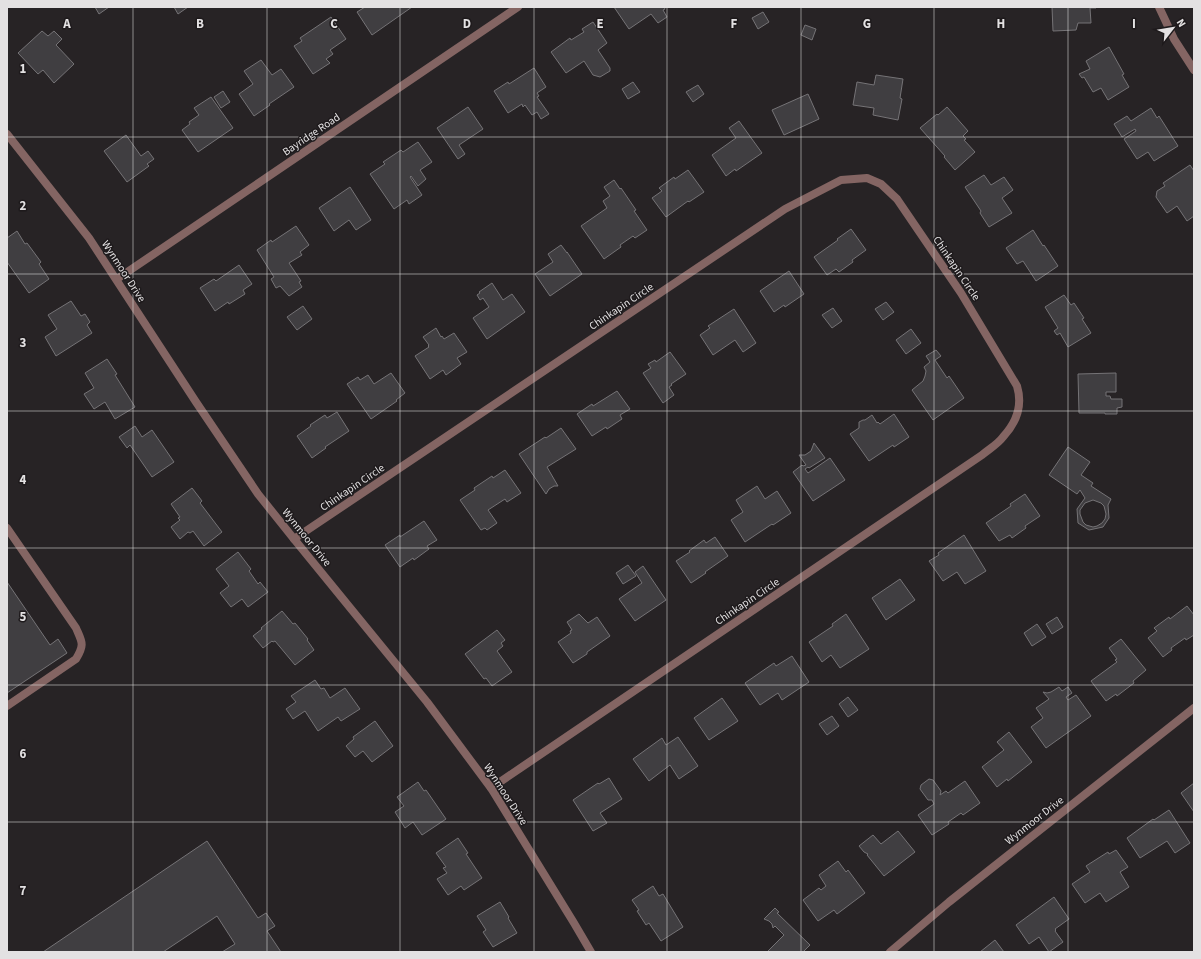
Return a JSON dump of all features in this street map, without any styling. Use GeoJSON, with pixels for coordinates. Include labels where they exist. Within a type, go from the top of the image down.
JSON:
{"type":"FeatureCollection","features":[{"type":"Feature","properties":{"kind":"street","name":"Bayridge Road"},"geometry":{"type":"LineString","coordinates":[[118,279],[518,7]]}},
{"type":"Feature","properties":{"kind":"street"},"geometry":{"type":"LineString","coordinates":[[1159,7],[1174,39],[1194,70]]}},
{"type":"Feature","properties":{"kind":"street","name":"Wynmoor Drive"},"geometry":{"type":"LineString","coordinates":[[7,134],[90,238],[258,494],[427,702],[491,788],[591,952]]}},
{"type":"Feature","properties":{"kind":"street","name":"Chinkapin Circle"},"geometry":{"type":"LineString","coordinates":[[294,540],[785,209],[841,180],[848,179],[867,178],[881,184],[897,199],[961,293],[1017,386],[1020,395],[1018,416],[1003,438],[982,455],[491,788]]}},
{"type":"Feature","properties":{"kind":"street"},"geometry":{"type":"LineString","coordinates":[[7,528],[76,628],[81,641],[81,650],[76,659],[7,706]]}},
{"type":"Feature","properties":{"kind":"street","name":"Wynmoor Drive"},"geometry":{"type":"LineString","coordinates":[[890,952],[955,897],[1194,708]]}},
{"type":"Feature","properties":{"kind":"building"},"geometry":{"type":"Polygon","coordinates":[[[95,7],[109,7],[99,14],[95,7]]]}},
{"type":"Feature","properties":{"kind":"building"},"geometry":{"type":"Polygon","coordinates":[[[174,7],[188,7],[178,14],[174,7]]]}},
{"type":"Feature","properties":{"kind":"building"},"geometry":{"type":"Polygon","coordinates":[[[365,7],[412,7],[372,35],[357,12],[365,7]]]}},
{"type":"Feature","properties":{"kind":"building"},"geometry":{"type":"Polygon","coordinates":[[[614,7],[664,7],[665,9],[663,10],[667,17],[658,23],[651,14],[629,29],[614,7]]]}},
{"type":"Feature","properties":{"kind":"building"},"geometry":{"type":"Polygon","coordinates":[[[1052,7],[1096,8],[1090,8],[1091,23],[1078,23],[1076,30],[1053,31],[1052,7]]]}},
{"type":"Feature","properties":{"kind":"building"},"geometry":{"type":"Polygon","coordinates":[[[763,12],[769,22],[758,29],[752,18],[763,12]]]}},
{"type":"Feature","properties":{"kind":"building"},"geometry":{"type":"Polygon","coordinates":[[[331,17],[346,39],[330,50],[333,54],[326,59],[330,63],[313,74],[294,46],[302,41],[300,38],[331,17]]]}},
{"type":"Feature","properties":{"kind":"building"},"geometry":{"type":"Polygon","coordinates":[[[593,22],[607,43],[598,50],[610,68],[610,71],[600,77],[593,75],[584,61],[566,73],[551,52],[570,38],[571,40],[584,32],[582,29],[593,22]]]}},
{"type":"Feature","properties":{"kind":"building"},"geometry":{"type":"Polygon","coordinates":[[[805,25],[816,29],[812,40],[801,35],[805,25]]]}},
{"type":"Feature","properties":{"kind":"building"},"geometry":{"type":"Polygon","coordinates":[[[42,31],[48,36],[54,31],[62,39],[56,45],[74,64],[54,83],[43,70],[38,74],[18,53],[42,31]]]}},
{"type":"Feature","properties":{"kind":"building"},"geometry":{"type":"Polygon","coordinates":[[[1109,47],[1124,74],[1122,75],[1129,87],[1108,100],[1101,88],[1093,92],[1084,77],[1082,78],[1079,74],[1090,69],[1086,61],[1109,47]]]}},
{"type":"Feature","properties":{"kind":"building"},"geometry":{"type":"Polygon","coordinates":[[[261,60],[272,75],[281,69],[294,87],[254,116],[239,94],[253,84],[244,71],[261,60]]]}},
{"type":"Feature","properties":{"kind":"building"},"geometry":{"type":"Polygon","coordinates":[[[534,68],[546,87],[537,93],[539,96],[537,97],[549,114],[541,119],[537,112],[532,115],[525,105],[523,107],[522,104],[508,113],[494,91],[508,82],[509,84],[534,68]]]}},
{"type":"Feature","properties":{"kind":"building"},"geometry":{"type":"Polygon","coordinates":[[[876,75],[903,79],[900,98],[902,99],[898,120],[873,115],[874,108],[853,105],[857,82],[874,85],[876,75]]]}},
{"type":"Feature","properties":{"kind":"building"},"geometry":{"type":"Polygon","coordinates":[[[633,82],[640,92],[628,99],[622,89],[633,82]]]}},
{"type":"Feature","properties":{"kind":"building"},"geometry":{"type":"Polygon","coordinates":[[[698,85],[704,94],[693,102],[686,92],[698,85]]]}},
{"type":"Feature","properties":{"kind":"building"},"geometry":{"type":"Polygon","coordinates":[[[223,91],[230,102],[221,108],[214,97],[223,91]]]}},
{"type":"Feature","properties":{"kind":"building"},"geometry":{"type":"Polygon","coordinates":[[[808,94],[819,119],[784,135],[772,110],[808,94]]]}},
{"type":"Feature","properties":{"kind":"building"},"geometry":{"type":"Polygon","coordinates":[[[211,97],[233,128],[198,152],[182,130],[190,124],[189,122],[199,115],[194,108],[211,97]]]}},
{"type":"Feature","properties":{"kind":"building"},"geometry":{"type":"Polygon","coordinates":[[[468,107],[483,129],[459,145],[465,154],[458,159],[437,128],[468,107]]]}},
{"type":"Feature","properties":{"kind":"building"},"geometry":{"type":"Polygon","coordinates":[[[947,107],[968,131],[963,136],[966,139],[964,140],[975,152],[955,170],[944,157],[945,156],[920,128],[947,107]]]}},
{"type":"Feature","properties":{"kind":"building"},"geometry":{"type":"Polygon","coordinates":[[[1151,108],[1157,118],[1159,116],[1178,146],[1154,161],[1148,152],[1137,159],[1124,139],[1136,131],[1135,129],[1122,137],[1114,124],[1127,116],[1131,121],[1151,108]]]}},
{"type":"Feature","properties":{"kind":"building"},"geometry":{"type":"Polygon","coordinates":[[[739,121],[762,153],[726,176],[712,155],[736,138],[729,128],[739,121]]]}},
{"type":"Feature","properties":{"kind":"building"},"geometry":{"type":"Polygon","coordinates":[[[126,135],[141,156],[148,151],[154,159],[147,164],[149,166],[127,182],[104,151],[126,135]]]}},
{"type":"Feature","properties":{"kind":"building"},"geometry":{"type":"Polygon","coordinates":[[[418,142],[432,162],[420,170],[426,179],[418,186],[411,176],[410,177],[422,195],[409,204],[407,200],[394,209],[370,174],[385,164],[383,162],[401,150],[403,152],[418,142]]]}},
{"type":"Feature","properties":{"kind":"building"},"geometry":{"type":"Polygon","coordinates":[[[1190,165],[1194,171],[1194,216],[1187,221],[1177,206],[1167,213],[1156,197],[1157,191],[1165,186],[1163,183],[1190,165]]]}},
{"type":"Feature","properties":{"kind":"building"},"geometry":{"type":"Polygon","coordinates":[[[688,170],[704,192],[689,202],[688,201],[666,217],[652,198],[662,191],[659,188],[674,177],[675,179],[688,170]]]}},
{"type":"Feature","properties":{"kind":"building"},"geometry":{"type":"Polygon","coordinates":[[[984,175],[991,185],[1004,177],[1013,190],[1002,198],[1012,213],[989,227],[980,213],[981,211],[965,187],[984,175]]]}},
{"type":"Feature","properties":{"kind":"building"},"geometry":{"type":"Polygon","coordinates":[[[614,180],[636,210],[634,211],[647,230],[635,238],[633,236],[604,259],[581,226],[607,208],[603,201],[610,196],[604,187],[614,180]]]}},
{"type":"Feature","properties":{"kind":"building"},"geometry":{"type":"Polygon","coordinates":[[[350,187],[371,220],[356,230],[349,220],[334,231],[319,208],[350,187]]]}},
{"type":"Feature","properties":{"kind":"building"},"geometry":{"type":"Polygon","coordinates":[[[296,226],[309,245],[300,252],[302,255],[289,263],[301,281],[299,282],[302,287],[289,296],[280,286],[276,288],[271,279],[274,277],[257,250],[296,226]]]}},
{"type":"Feature","properties":{"kind":"building"},"geometry":{"type":"Polygon","coordinates":[[[851,229],[866,250],[839,272],[836,269],[827,275],[814,257],[851,229]]]}},
{"type":"Feature","properties":{"kind":"building"},"geometry":{"type":"Polygon","coordinates":[[[1033,230],[1058,266],[1036,281],[1023,261],[1017,264],[1006,248],[1033,230]]]}},
{"type":"Feature","properties":{"kind":"building"},"geometry":{"type":"Polygon","coordinates":[[[17,231],[25,244],[27,243],[41,262],[39,264],[49,279],[29,293],[7,262],[7,238],[17,231]]]}},
{"type":"Feature","properties":{"kind":"building"},"geometry":{"type":"Polygon","coordinates":[[[561,245],[582,274],[550,296],[535,274],[553,262],[548,254],[561,245]]]}},
{"type":"Feature","properties":{"kind":"building"},"geometry":{"type":"Polygon","coordinates":[[[239,265],[252,284],[243,290],[245,294],[229,304],[228,302],[215,311],[200,288],[214,279],[216,281],[239,265]]]}},
{"type":"Feature","properties":{"kind":"building"},"geometry":{"type":"Polygon","coordinates":[[[789,271],[804,294],[785,307],[784,305],[774,312],[760,291],[789,271]]]}},
{"type":"Feature","properties":{"kind":"building"},"geometry":{"type":"Polygon","coordinates":[[[492,283],[503,300],[512,294],[525,312],[487,339],[473,318],[489,307],[483,298],[480,300],[477,295],[492,283]]]}},
{"type":"Feature","properties":{"kind":"building"},"geometry":{"type":"Polygon","coordinates":[[[1064,295],[1071,305],[1074,303],[1084,318],[1082,319],[1091,333],[1068,347],[1060,333],[1057,335],[1054,331],[1058,328],[1045,307],[1064,295]]]}},
{"type":"Feature","properties":{"kind":"building"},"geometry":{"type":"Polygon","coordinates":[[[71,301],[81,316],[85,314],[90,322],[87,325],[92,333],[56,356],[45,337],[57,329],[48,315],[71,301]]]}},
{"type":"Feature","properties":{"kind":"building"},"geometry":{"type":"Polygon","coordinates":[[[886,302],[894,312],[883,320],[875,309],[886,302]]]}},
{"type":"Feature","properties":{"kind":"building"},"geometry":{"type":"Polygon","coordinates":[[[303,306],[312,319],[297,330],[287,317],[303,306]]]}},
{"type":"Feature","properties":{"kind":"building"},"geometry":{"type":"Polygon","coordinates":[[[833,308],[842,321],[832,328],[822,315],[833,308]]]}},
{"type":"Feature","properties":{"kind":"building"},"geometry":{"type":"Polygon","coordinates":[[[734,309],[756,343],[743,352],[735,340],[713,355],[700,335],[710,328],[708,326],[734,309]]]}},
{"type":"Feature","properties":{"kind":"building"},"geometry":{"type":"Polygon","coordinates":[[[436,328],[441,337],[442,336],[444,339],[454,333],[467,352],[457,358],[461,364],[446,375],[443,370],[430,379],[415,356],[429,347],[423,337],[436,328]]]}},
{"type":"Feature","properties":{"kind":"building"},"geometry":{"type":"Polygon","coordinates":[[[911,329],[921,343],[906,354],[896,340],[911,329]]]}},
{"type":"Feature","properties":{"kind":"building"},"geometry":{"type":"Polygon","coordinates":[[[936,350],[941,356],[935,360],[947,378],[949,376],[964,398],[933,420],[912,390],[923,381],[926,371],[924,367],[930,362],[926,356],[936,350]]]}},
{"type":"Feature","properties":{"kind":"building"},"geometry":{"type":"Polygon","coordinates":[[[670,352],[686,374],[671,384],[672,385],[669,387],[674,395],[663,403],[643,373],[651,368],[648,364],[655,360],[656,362],[670,352]]]}},
{"type":"Feature","properties":{"kind":"building"},"geometry":{"type":"Polygon","coordinates":[[[107,359],[135,407],[115,419],[105,402],[94,409],[84,394],[94,388],[85,373],[107,359]]]}},
{"type":"Feature","properties":{"kind":"building"},"geometry":{"type":"Polygon","coordinates":[[[391,373],[405,393],[396,400],[397,401],[371,419],[347,384],[358,377],[360,380],[368,375],[374,384],[391,373]]]}},
{"type":"Feature","properties":{"kind":"building"},"geometry":{"type":"Polygon","coordinates":[[[1116,373],[1116,392],[1106,392],[1106,396],[1110,396],[1111,399],[1122,399],[1122,407],[1117,408],[1117,414],[1079,413],[1078,374],[1116,373]]]}},
{"type":"Feature","properties":{"kind":"building"},"geometry":{"type":"Polygon","coordinates":[[[617,391],[630,409],[620,415],[622,419],[607,429],[606,427],[592,436],[577,414],[617,391]]]}},
{"type":"Feature","properties":{"kind":"building"},"geometry":{"type":"Polygon","coordinates":[[[337,412],[349,431],[325,447],[326,448],[312,458],[297,436],[325,415],[327,418],[337,412]]]}},
{"type":"Feature","properties":{"kind":"building"},"geometry":{"type":"Polygon","coordinates":[[[894,414],[909,437],[894,447],[893,445],[869,461],[850,434],[859,428],[859,422],[872,415],[877,423],[878,422],[880,424],[894,414]]]}},
{"type":"Feature","properties":{"kind":"building"},"geometry":{"type":"Polygon","coordinates":[[[135,426],[142,437],[152,430],[174,462],[152,477],[130,445],[127,448],[119,437],[135,426]]]}},
{"type":"Feature","properties":{"kind":"building"},"geometry":{"type":"Polygon","coordinates":[[[561,428],[576,449],[547,467],[558,486],[554,486],[549,489],[546,494],[519,454],[561,428]]]}},
{"type":"Feature","properties":{"kind":"building"},"geometry":{"type":"Polygon","coordinates":[[[814,443],[825,458],[805,469],[808,473],[830,458],[845,480],[813,501],[793,472],[802,465],[806,465],[799,455],[805,455],[811,451],[814,443]]]}},
{"type":"Feature","properties":{"kind":"building"},"geometry":{"type":"Polygon","coordinates":[[[1068,447],[1090,462],[1081,475],[1093,483],[1091,486],[1111,499],[1108,505],[1109,518],[1103,527],[1089,530],[1078,523],[1077,509],[1085,498],[1080,490],[1077,494],[1049,475],[1068,447]],[[1093,500],[1085,503],[1080,510],[1083,522],[1086,525],[1093,527],[1097,526],[1105,519],[1106,514],[1104,506],[1093,500]]]}},
{"type":"Feature","properties":{"kind":"building"},"geometry":{"type":"Polygon","coordinates":[[[505,470],[521,493],[507,502],[505,499],[488,510],[497,523],[487,530],[485,528],[481,530],[460,500],[492,476],[493,478],[505,470]]]}},
{"type":"Feature","properties":{"kind":"building"},"geometry":{"type":"Polygon","coordinates":[[[757,486],[765,499],[777,491],[791,513],[745,542],[731,520],[743,512],[736,500],[757,486]]]}},
{"type":"Feature","properties":{"kind":"building"},"geometry":{"type":"Polygon","coordinates":[[[192,488],[202,501],[200,503],[222,532],[204,546],[193,531],[190,533],[188,532],[180,539],[171,527],[180,520],[178,518],[180,517],[171,504],[192,488]]]}},
{"type":"Feature","properties":{"kind":"building"},"geometry":{"type":"Polygon","coordinates":[[[1025,494],[1040,516],[1025,526],[1026,528],[1012,538],[1010,535],[999,541],[986,523],[1011,506],[1010,504],[1025,494]]]}},
{"type":"Feature","properties":{"kind":"building"},"geometry":{"type":"Polygon","coordinates":[[[424,521],[437,540],[427,546],[429,549],[414,560],[413,558],[400,567],[385,545],[424,521]]]}},
{"type":"Feature","properties":{"kind":"building"},"geometry":{"type":"Polygon","coordinates":[[[964,535],[986,571],[965,584],[957,572],[943,581],[929,561],[964,535]]]}},
{"type":"Feature","properties":{"kind":"building"},"geometry":{"type":"Polygon","coordinates":[[[715,537],[728,556],[691,583],[676,561],[704,540],[706,543],[715,537]]]}},
{"type":"Feature","properties":{"kind":"building"},"geometry":{"type":"Polygon","coordinates":[[[238,552],[251,569],[249,571],[258,584],[260,582],[268,592],[248,607],[242,599],[231,607],[220,593],[229,586],[216,569],[238,552]]]}},
{"type":"Feature","properties":{"kind":"building"},"geometry":{"type":"Polygon","coordinates":[[[628,565],[636,576],[623,584],[616,573],[628,565]]]}},
{"type":"Feature","properties":{"kind":"building"},"geometry":{"type":"Polygon","coordinates":[[[643,566],[666,600],[635,621],[619,599],[642,583],[635,572],[643,566]]]}},
{"type":"Feature","properties":{"kind":"building"},"geometry":{"type":"Polygon","coordinates":[[[900,579],[915,600],[886,620],[872,598],[900,579]]]}},
{"type":"Feature","properties":{"kind":"building"},"geometry":{"type":"Polygon","coordinates":[[[7,582],[50,645],[58,639],[67,653],[7,693],[7,582]]]}},
{"type":"Feature","properties":{"kind":"building"},"geometry":{"type":"Polygon","coordinates":[[[1187,606],[1194,615],[1194,635],[1186,640],[1185,638],[1171,648],[1172,650],[1163,657],[1148,638],[1157,631],[1154,628],[1169,617],[1170,619],[1187,606]]]}},
{"type":"Feature","properties":{"kind":"building"},"geometry":{"type":"Polygon","coordinates":[[[282,611],[293,624],[295,623],[308,639],[307,640],[314,650],[295,665],[275,641],[272,641],[263,648],[253,636],[282,611]]]}},
{"type":"Feature","properties":{"kind":"building"},"geometry":{"type":"Polygon","coordinates":[[[579,614],[588,623],[597,617],[610,636],[573,663],[558,642],[571,633],[570,631],[572,630],[567,622],[579,614]]]}},
{"type":"Feature","properties":{"kind":"building"},"geometry":{"type":"Polygon","coordinates":[[[846,614],[869,649],[840,668],[831,655],[822,662],[809,642],[833,626],[832,624],[846,614]]]}},
{"type":"Feature","properties":{"kind":"building"},"geometry":{"type":"Polygon","coordinates":[[[1057,617],[1063,627],[1052,634],[1046,624],[1057,617]]]}},
{"type":"Feature","properties":{"kind":"building"},"geometry":{"type":"Polygon","coordinates":[[[1037,624],[1046,637],[1032,646],[1024,633],[1037,624]]]}},
{"type":"Feature","properties":{"kind":"building"},"geometry":{"type":"Polygon","coordinates":[[[497,630],[505,640],[501,643],[503,646],[497,651],[512,672],[492,686],[486,678],[484,679],[465,654],[497,630]]]}},
{"type":"Feature","properties":{"kind":"building"},"geometry":{"type":"Polygon","coordinates":[[[1121,639],[1146,670],[1133,681],[1134,683],[1117,696],[1116,694],[1106,701],[1091,681],[1117,662],[1115,660],[1117,659],[1109,648],[1121,639]]]}},
{"type":"Feature","properties":{"kind":"building"},"geometry":{"type":"Polygon","coordinates":[[[792,656],[809,682],[782,700],[778,693],[760,705],[745,683],[774,663],[776,666],[792,656]]]}},
{"type":"Feature","properties":{"kind":"building"},"geometry":{"type":"Polygon","coordinates":[[[315,680],[321,689],[324,688],[330,698],[345,688],[360,709],[341,721],[338,717],[318,731],[305,711],[293,719],[286,709],[296,702],[291,696],[315,680]]]}},
{"type":"Feature","properties":{"kind":"building"},"geometry":{"type":"Polygon","coordinates":[[[1059,687],[1062,691],[1068,687],[1072,693],[1066,697],[1068,700],[1076,695],[1091,716],[1046,748],[1031,727],[1043,718],[1036,708],[1049,699],[1043,692],[1051,692],[1059,687]]]}},
{"type":"Feature","properties":{"kind":"building"},"geometry":{"type":"Polygon","coordinates":[[[848,697],[858,710],[848,717],[839,704],[848,697]]]}},
{"type":"Feature","properties":{"kind":"building"},"geometry":{"type":"Polygon","coordinates":[[[722,698],[738,721],[709,740],[694,718],[722,698]]]}},
{"type":"Feature","properties":{"kind":"building"},"geometry":{"type":"Polygon","coordinates":[[[832,716],[839,726],[827,735],[819,724],[832,716]]]}},
{"type":"Feature","properties":{"kind":"building"},"geometry":{"type":"Polygon","coordinates":[[[375,721],[393,746],[372,762],[363,751],[355,757],[346,746],[354,739],[353,737],[375,721]]]}},
{"type":"Feature","properties":{"kind":"building"},"geometry":{"type":"Polygon","coordinates":[[[1009,732],[1032,762],[1008,781],[1007,779],[997,787],[982,767],[1004,750],[997,742],[1009,732]]]}},
{"type":"Feature","properties":{"kind":"building"},"geometry":{"type":"Polygon","coordinates":[[[678,737],[698,766],[679,779],[670,765],[649,781],[633,759],[662,738],[666,745],[678,737]]]}},
{"type":"Feature","properties":{"kind":"building"},"geometry":{"type":"Polygon","coordinates":[[[609,778],[622,799],[600,813],[607,823],[593,831],[573,800],[598,783],[599,784],[609,778]]]}},
{"type":"Feature","properties":{"kind":"building"},"geometry":{"type":"Polygon","coordinates":[[[929,779],[933,780],[941,791],[940,795],[946,791],[948,793],[965,781],[980,803],[963,815],[961,813],[948,822],[949,824],[932,835],[918,815],[934,804],[932,800],[928,800],[920,789],[921,785],[929,779]]]}},
{"type":"Feature","properties":{"kind":"building"},"geometry":{"type":"Polygon","coordinates":[[[418,782],[424,791],[426,790],[446,819],[422,835],[413,822],[405,828],[395,812],[404,806],[397,797],[418,782]]]}},
{"type":"Feature","properties":{"kind":"building"},"geometry":{"type":"Polygon","coordinates":[[[1194,783],[1194,812],[1181,793],[1194,783]]]}},
{"type":"Feature","properties":{"kind":"building"},"geometry":{"type":"Polygon","coordinates":[[[1169,810],[1190,843],[1175,853],[1167,841],[1140,858],[1127,838],[1153,819],[1154,820],[1169,810]]]}},
{"type":"Feature","properties":{"kind":"building"},"geometry":{"type":"Polygon","coordinates":[[[898,831],[915,852],[884,876],[867,855],[868,854],[859,846],[873,835],[881,844],[898,831]]]}},
{"type":"Feature","properties":{"kind":"building"},"geometry":{"type":"Polygon","coordinates":[[[458,838],[468,853],[466,854],[482,878],[464,890],[461,886],[448,895],[437,879],[447,873],[443,868],[446,867],[436,853],[458,838]]]}},
{"type":"Feature","properties":{"kind":"building"},"geometry":{"type":"Polygon","coordinates":[[[207,841],[258,918],[266,913],[275,926],[267,931],[281,952],[222,952],[235,944],[217,916],[163,952],[43,952],[207,841]]]}},
{"type":"Feature","properties":{"kind":"building"},"geometry":{"type":"Polygon","coordinates":[[[1116,850],[1128,867],[1120,872],[1129,887],[1106,902],[1100,893],[1085,903],[1072,884],[1090,872],[1086,866],[1108,852],[1109,854],[1116,850]]]}},
{"type":"Feature","properties":{"kind":"building"},"geometry":{"type":"Polygon","coordinates":[[[838,861],[846,872],[848,870],[865,893],[837,914],[834,910],[818,921],[803,900],[819,888],[821,890],[826,886],[819,875],[838,861]]]}},
{"type":"Feature","properties":{"kind":"building"},"geometry":{"type":"Polygon","coordinates":[[[653,886],[659,896],[663,894],[683,927],[661,941],[649,923],[646,925],[637,911],[639,910],[632,900],[653,886]]]}},
{"type":"Feature","properties":{"kind":"building"},"geometry":{"type":"Polygon","coordinates":[[[1054,897],[1069,919],[1055,929],[1063,942],[1049,952],[1039,937],[1029,944],[1016,925],[1054,897]]]}},
{"type":"Feature","properties":{"kind":"building"},"geometry":{"type":"Polygon","coordinates":[[[500,902],[517,933],[493,947],[483,932],[486,930],[477,916],[500,902]]]}},
{"type":"Feature","properties":{"kind":"building"},"geometry":{"type":"Polygon","coordinates":[[[775,908],[779,912],[777,913],[810,945],[803,952],[767,952],[784,935],[775,926],[773,928],[769,921],[764,919],[775,908]]]}},
{"type":"Feature","properties":{"kind":"building"},"geometry":{"type":"Polygon","coordinates":[[[995,940],[1004,952],[980,952],[995,940]]]}}]}
